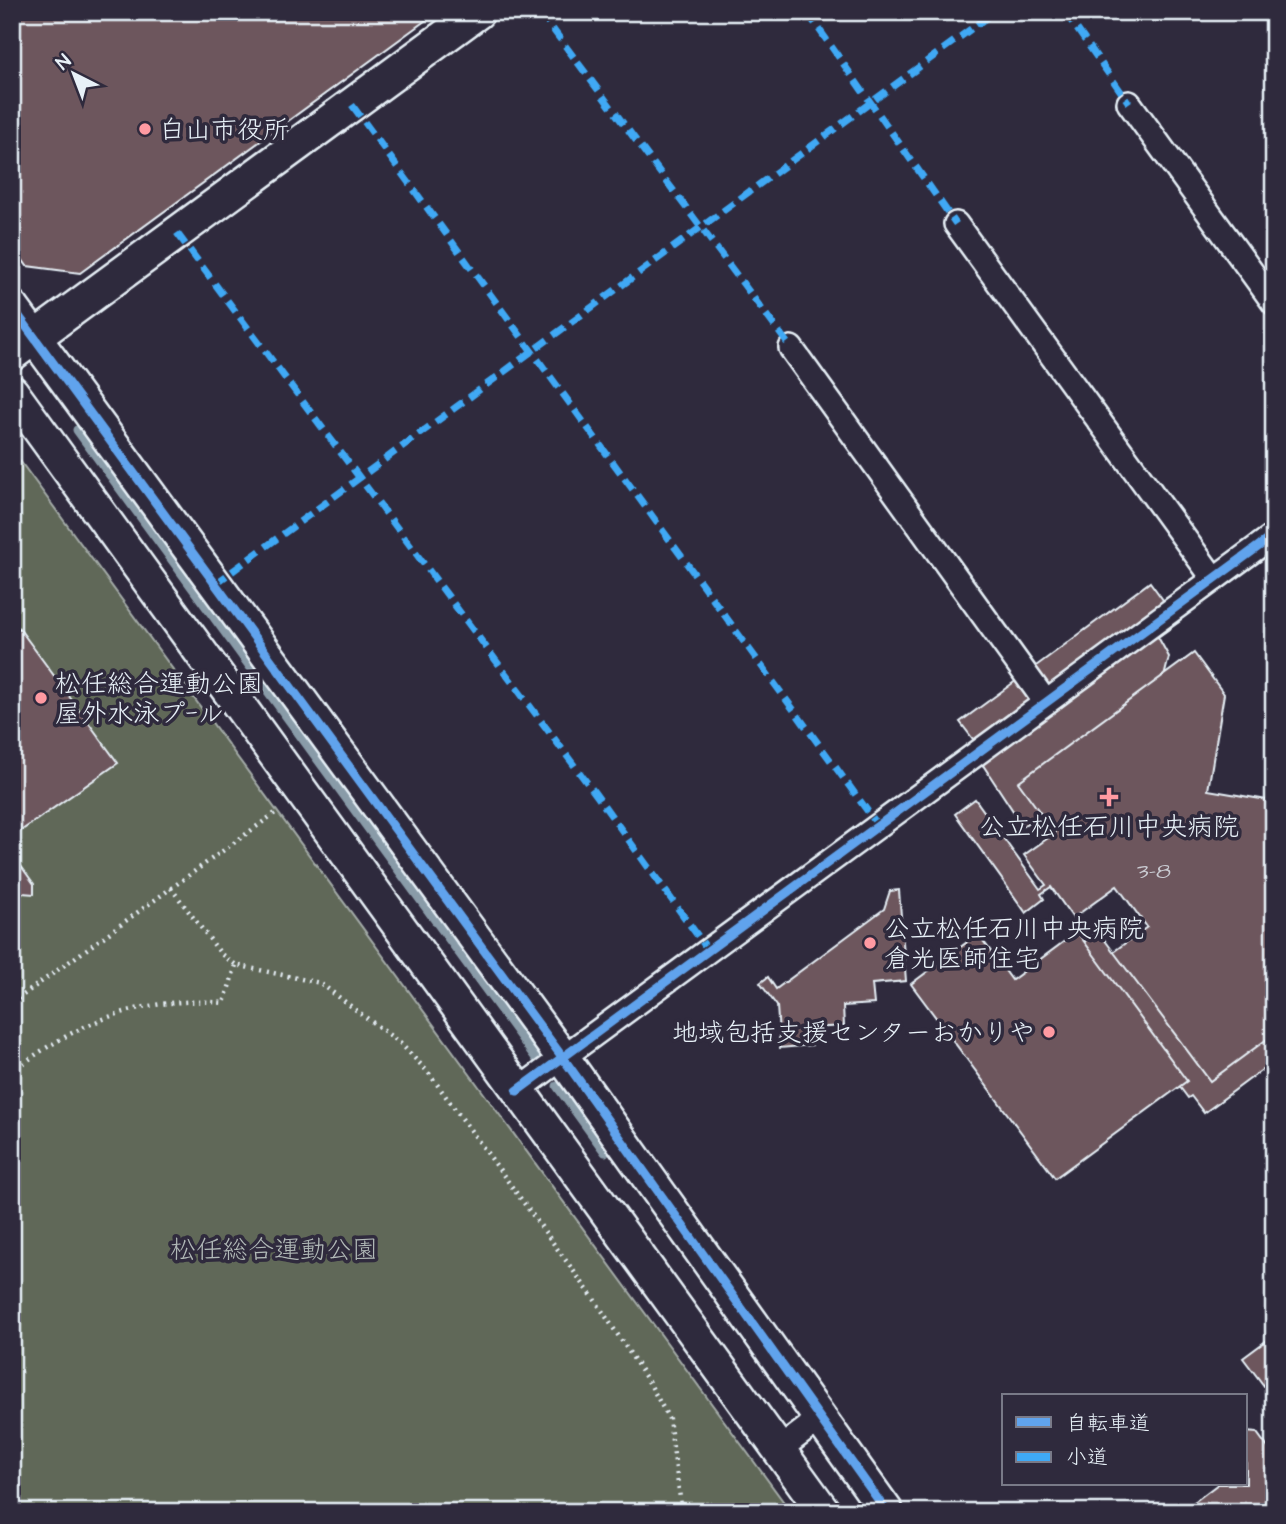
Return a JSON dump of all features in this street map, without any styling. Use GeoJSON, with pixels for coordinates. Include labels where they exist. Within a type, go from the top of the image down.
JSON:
{"type":"FeatureCollection","features":[{"type":"Feature","properties":{"kind":"street"},"geometry":{"type":"LineString","coordinates":[[24,346],[478,12]]}},
{"type":"Feature","properties":{"kind":"street"},"geometry":{"type":"LineString","coordinates":[[1129,103],[1274,303]]}},
{"type":"Feature","properties":{"kind":"street"},"geometry":{"type":"LineString","coordinates":[[956,224],[1213,579]]}},
{"type":"Feature","properties":{"kind":"street"},"geometry":{"type":"LineString","coordinates":[[12,307],[24,346],[563,1058],[822,1417],[887,1512]]}},
{"type":"Feature","properties":{"kind":"street"},"geometry":{"type":"LineString","coordinates":[[791,348],[1045,701]]}},
{"type":"Feature","properties":{"kind":"street"},"geometry":{"type":"LineString","coordinates":[[12,392],[824,1512]]}},
{"type":"Feature","properties":{"kind":"street"},"geometry":{"type":"LineString","coordinates":[[517,1091],[1274,535]]}},
{"type":"Feature","properties":{"kind":"street"},"geometry":{"type":"LineString","coordinates":[[780,1449],[822,1417]]}},
{"type":"Feature","properties":{"kind":"path"},"geometry":{"type":"LineString","coordinates":[[12,1003],[302,794]]}},
{"type":"Feature","properties":{"kind":"path"},"geometry":{"type":"LineString","coordinates":[[171,888],[222,954],[236,965],[320,983],[400,1043],[428,1072],[597,1303],[650,1384],[669,1419],[682,1512]]}},
{"type":"Feature","properties":{"kind":"path"},"geometry":{"type":"LineString","coordinates":[[12,1072],[69,1032],[97,1019],[195,1000],[224,1003],[236,965]]}},
{"type":"Feature","properties":{"kind":"green space","name":"松任総合運動公園"},"geometry":{"type":"Polygon","coordinates":[[[12,450],[791,1512],[12,1512],[12,450]]]}},
{"type":"Feature","properties":{"kind":"building","name":"白山市役所"},"geometry":{"type":"Polygon","coordinates":[[[12,12],[437,12],[80,273],[27,266],[12,245],[12,12]]]}},
{"type":"Feature","properties":{"kind":"building"},"geometry":{"type":"Polygon","coordinates":[[[1150,582],[1179,622],[1158,637],[1169,657],[1164,677],[1220,701],[1218,714],[1163,755],[1147,734],[1023,826],[979,759],[985,755],[960,722],[1150,582]]]}},
{"type":"Feature","properties":{"kind":"building","name":"松任総合運動公園 屋外水泳プｰル"},"geometry":{"type":"Polygon","coordinates":[[[19,628],[118,763],[12,837],[12,633],[19,628]]]}},
{"type":"Feature","properties":{"kind":"building","name":"公立松任石川中央病院"},"geometry":{"type":"Polygon","coordinates":[[[1194,653],[1224,694],[1208,790],[1267,800],[1274,756],[1274,1037],[1201,1090],[1105,958],[1147,927],[1117,886],[1073,918],[1051,887],[1041,894],[1044,899],[1026,913],[955,814],[975,799],[1040,889],[1046,885],[1024,855],[1055,833],[1018,782],[1194,653]]]}},
{"type":"Feature","properties":{"kind":"building"},"geometry":{"type":"Polygon","coordinates":[[[21,866],[34,884],[34,894],[22,893],[17,887],[12,890],[12,872],[21,866]]]}},
{"type":"Feature","properties":{"kind":"building","name":"公立松任石川中央病院 倉光医師住宅"},"geometry":{"type":"Polygon","coordinates":[[[899,890],[906,981],[872,984],[874,1004],[843,1006],[844,1026],[811,1028],[812,1045],[780,1048],[777,1006],[760,983],[768,977],[776,989],[884,909],[890,891],[899,890]]]}},
{"type":"Feature","properties":{"kind":"building"},"geometry":{"type":"Polygon","coordinates":[[[1098,931],[1210,1081],[1274,1034],[1274,1061],[1204,1113],[1191,1096],[1188,1098],[1076,948],[1098,931]]]}},
{"type":"Feature","properties":{"kind":"building","name":"地域包括支援センターおかりや"},"geometry":{"type":"Polygon","coordinates":[[[1077,932],[1187,1081],[1055,1178],[911,984],[978,934],[1012,980],[1077,932]]]}},
{"type":"Feature","properties":{"kind":"building"},"geometry":{"type":"Polygon","coordinates":[[[1274,1335],[1274,1399],[1243,1358],[1274,1335]]]}},
{"type":"Feature","properties":{"kind":"building"},"geometry":{"type":"Polygon","coordinates":[[[1248,1432],[1257,1433],[1274,1456],[1274,1512],[1181,1512],[1215,1486],[1248,1486],[1248,1432]]]}},
{"type":"Feature","properties":{"kind":"waterway"},"geometry":{"type":"LineString","coordinates":[[77,430],[538,1061]]}},
{"type":"Feature","properties":{"kind":"waterway"},"geometry":{"type":"LineString","coordinates":[[557,1086],[605,1152]]}},
{"type":"Feature","properties":{"kind":"marked path"},"geometry":{"type":"LineString","coordinates":[[540,12],[791,348]]}},
{"type":"Feature","properties":{"kind":"marked path"},"geometry":{"type":"LineString","coordinates":[[807,12],[956,224]]}},
{"type":"Feature","properties":{"kind":"marked path"},"geometry":{"type":"LineString","coordinates":[[215,584],[994,12]]}},
{"type":"Feature","properties":{"kind":"marked path"},"geometry":{"type":"LineString","coordinates":[[1065,12],[1129,103]]}},
{"type":"Feature","properties":{"kind":"marked path"},"geometry":{"type":"LineString","coordinates":[[352,105],[877,824]]}},
{"type":"Feature","properties":{"kind":"marked path"},"geometry":{"type":"LineString","coordinates":[[177,233],[597,796],[708,950]]}},
{"type":"Feature","properties":{"kind":"cycle path"},"geometry":{"type":"LineString","coordinates":[[12,307],[563,1058],[887,1512]]}},
{"type":"Feature","properties":{"kind":"cycle path"},"geometry":{"type":"LineString","coordinates":[[517,1091],[1274,535]]}},
{"type":"Feature","properties":{"kind":"place","name":"白山市役所"},"geometry":{"type":"Point","coordinates":[145,129]}},
{"type":"Feature","properties":{"kind":"place","name":"松任総合運動公園 屋外水泳プｰル"},"geometry":{"type":"Point","coordinates":[41,698]}},
{"type":"Feature","properties":{"kind":"place","name":"公立松任石川中央病院"},"geometry":{"type":"Point","coordinates":[1109,797]}},
{"type":"Feature","properties":{"kind":"place","name":"公立松任石川中央病院 倉光医師住宅"},"geometry":{"type":"Point","coordinates":[870,943]}},
{"type":"Feature","properties":{"kind":"place","name":"地域包括支援センターおかりや"},"geometry":{"type":"Point","coordinates":[1049,1032]}}]}
